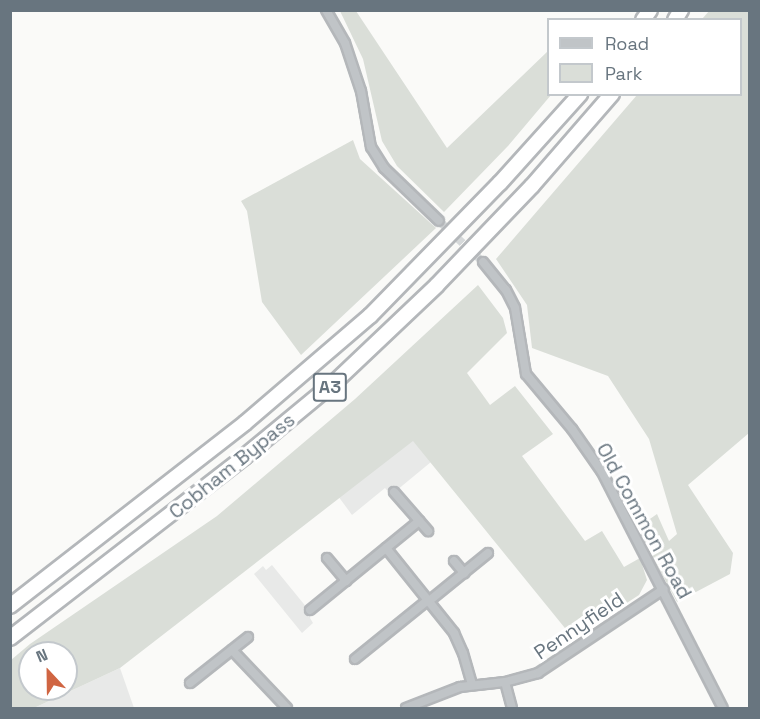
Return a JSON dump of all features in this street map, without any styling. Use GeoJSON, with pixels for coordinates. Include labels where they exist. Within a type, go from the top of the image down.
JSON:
{"type":"FeatureCollection","features":[{"type":"Feature","properties":{"kind":"highway","name":"Cobham Bypass"},"geometry":{"type":"LineString","coordinates":[[10,606],[245,423],[370,316],[500,183],[578,96]]}},
{"type":"Feature","properties":{"kind":"highway","name":"Cobham Bypass"},"geometry":{"type":"LineString","coordinates":[[10,638],[244,458],[336,381],[437,285],[524,195],[610,96]]}},
{"type":"Feature","properties":{"kind":"street"},"geometry":{"type":"LineString","coordinates":[[326,10],[345,43],[358,81],[372,147],[384,168],[440,221]]}},
{"type":"Feature","properties":{"kind":"street","name":"Old Common Road"},"geometry":{"type":"LineString","coordinates":[[483,262],[506,290],[515,308],[526,374],[572,429],[602,472],[723,708]]}},
{"type":"Feature","properties":{"kind":"street"},"geometry":{"type":"LineString","coordinates":[[394,492],[428,531]]}},
{"type":"Feature","properties":{"kind":"street"},"geometry":{"type":"LineString","coordinates":[[310,610],[418,521]]}},
{"type":"Feature","properties":{"kind":"street"},"geometry":{"type":"LineString","coordinates":[[386,548],[459,643],[472,685]]}},
{"type":"Feature","properties":{"kind":"street"},"geometry":{"type":"LineString","coordinates":[[355,659],[489,553]]}},
{"type":"Feature","properties":{"kind":"street"},"geometry":{"type":"LineString","coordinates":[[327,558],[346,581]]}},
{"type":"Feature","properties":{"kind":"street"},"geometry":{"type":"LineString","coordinates":[[454,561],[464,573]]}},
{"type":"Feature","properties":{"kind":"street","name":"Pennyfield"},"geometry":{"type":"LineString","coordinates":[[406,708],[439,694],[472,685],[527,678],[548,668],[664,589]]}},
{"type":"Feature","properties":{"kind":"street"},"geometry":{"type":"LineString","coordinates":[[190,683],[248,637]]}},
{"type":"Feature","properties":{"kind":"street"},"geometry":{"type":"LineString","coordinates":[[232,650],[287,708]]}},
{"type":"Feature","properties":{"kind":"street"},"geometry":{"type":"LineString","coordinates":[[505,682],[512,708]]}},
{"type":"Feature","properties":{"kind":"shaded area"},"geometry":{"type":"Polygon","coordinates":[[[413,440],[431,462],[391,495],[385,488],[352,515],[338,496],[413,440]]]}},
{"type":"Feature","properties":{"kind":"shaded area"},"geometry":{"type":"Polygon","coordinates":[[[272,565],[312,614],[310,618],[313,623],[302,633],[254,574],[263,566],[266,570],[272,565]]]}},
{"type":"Feature","properties":{"kind":"shaded area"},"geometry":{"type":"Polygon","coordinates":[[[120,668],[134,708],[34,708],[49,701],[78,701],[78,688],[120,668]]]}},
{"type":"Feature","properties":{"kind":"green space"},"geometry":{"type":"Polygon","coordinates":[[[710,10],[749,11],[749,433],[688,485],[733,553],[730,574],[677,602],[637,528],[657,514],[669,541],[677,534],[649,439],[608,376],[532,348],[527,305],[496,259],[636,96],[742,96],[742,18],[703,18],[710,10]]]}},
{"type":"Feature","properties":{"kind":"green space"},"geometry":{"type":"Polygon","coordinates":[[[340,11],[356,11],[447,148],[547,52],[547,96],[550,96],[508,146],[444,212],[397,166],[382,141],[363,59],[340,11]]]}},
{"type":"Feature","properties":{"kind":"green space"},"geometry":{"type":"Polygon","coordinates":[[[353,140],[360,159],[436,228],[301,355],[262,302],[247,211],[241,201],[353,140]]]}},
{"type":"Feature","properties":{"kind":"green space"},"geometry":{"type":"Polygon","coordinates":[[[478,285],[503,318],[507,333],[467,373],[490,405],[515,386],[553,434],[522,456],[585,541],[602,531],[624,567],[640,558],[647,580],[639,595],[573,638],[413,441],[120,668],[78,688],[78,641],[34,641],[217,516],[355,399],[478,285]]]}},
{"type":"Feature","properties":{"kind":"green space"},"geometry":{"type":"Polygon","coordinates":[[[18,654],[18,701],[49,701],[34,708],[11,708],[11,660],[18,654]]]}},
{"type":"Feature","properties":{"kind":"tunnel"},"geometry":{"type":"LineString","coordinates":[[439,221],[483,262]]}}]}
